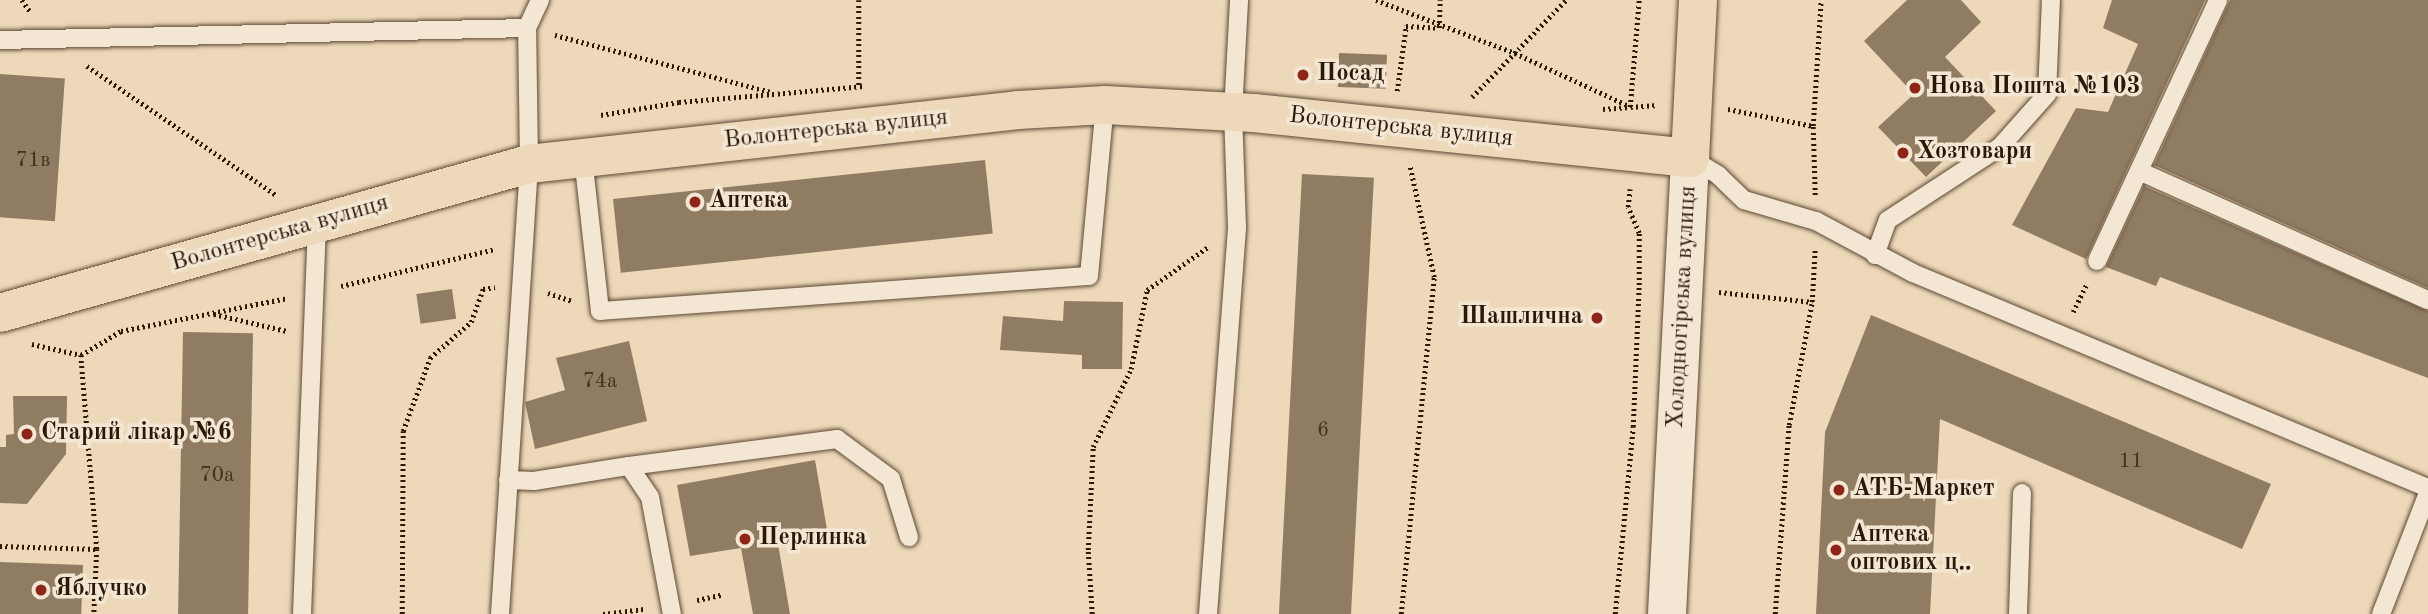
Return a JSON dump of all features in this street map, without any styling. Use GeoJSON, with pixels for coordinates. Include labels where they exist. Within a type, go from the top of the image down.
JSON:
{"type":"FeatureCollection","features":[{"type":"Feature","properties":{"kind":"main road","name":"Холодногірська вулиця"},"geometry":{"type":"LineString","coordinates":[[1667,614],[1698,0]]}},
{"type":"Feature","properties":{"kind":"main road","name":"Волонтерська вулиця"},"geometry":{"type":"LineString","coordinates":[[11,327],[317,223],[529,164],[1018,110],[1105,105],[1233,112],[1402,125],[1690,158]]}},
{"type":"Feature","properties":{"kind":"lane"},"geometry":{"type":"LineString","coordinates":[[500,614],[519,283],[529,164],[527,28],[540,0]]}},
{"type":"Feature","properties":{"kind":"lane"},"geometry":{"type":"LineString","coordinates":[[1208,614],[1237,226],[1233,112],[1239,0]]}},
{"type":"Feature","properties":{"kind":"lane"},"geometry":{"type":"LineString","coordinates":[[1875,255],[1888,220],[2000,147],[2046,94],[2050,0]]}},
{"type":"Feature","properties":{"kind":"lane"},"geometry":{"type":"LineString","coordinates":[[2097,261],[2218,0]]}},
{"type":"Feature","properties":{"kind":"lane"},"geometry":{"type":"LineString","coordinates":[[0,40],[43,36],[527,28]]}},
{"type":"Feature","properties":{"kind":"lane"},"geometry":{"type":"LineString","coordinates":[[583,157],[600,311],[1089,276],[1105,105]]}},
{"type":"Feature","properties":{"kind":"lane"},"geometry":{"type":"LineString","coordinates":[[1690,158],[1718,175],[1744,200],[1816,222],[1875,255],[2428,491],[2381,614]]}},
{"type":"Feature","properties":{"kind":"lane"},"geometry":{"type":"LineString","coordinates":[[2138,171],[2428,300]]}},
{"type":"Feature","properties":{"kind":"lane"},"geometry":{"type":"LineString","coordinates":[[302,614],[317,223]]}},
{"type":"Feature","properties":{"kind":"lane"},"geometry":{"type":"LineString","coordinates":[[508,480],[534,481],[837,439],[891,479],[909,537]]}},
{"type":"Feature","properties":{"kind":"lane"},"geometry":{"type":"LineString","coordinates":[[629,466],[650,497],[672,614]]}},
{"type":"Feature","properties":{"kind":"lane"},"geometry":{"type":"LineString","coordinates":[[2018,614],[2022,493]]}},
{"type":"Feature","properties":{"kind":"path"},"geometry":{"type":"LineString","coordinates":[[22,0],[43,36],[317,223]]}},
{"type":"Feature","properties":{"kind":"path"},"geometry":{"type":"LineString","coordinates":[[29,0],[29,8]]}},
{"type":"Feature","properties":{"kind":"path"},"geometry":{"type":"LineString","coordinates":[[859,0],[859,86]]}},
{"type":"Feature","properties":{"kind":"path"},"geometry":{"type":"LineString","coordinates":[[1376,0],[1439,27],[1515,53],[1630,106]]}},
{"type":"Feature","properties":{"kind":"path"},"geometry":{"type":"LineString","coordinates":[[1439,27],[1440,0]]}},
{"type":"Feature","properties":{"kind":"path"},"geometry":{"type":"LineString","coordinates":[[1464,105],[1566,0]]}},
{"type":"Feature","properties":{"kind":"path"},"geometry":{"type":"LineString","coordinates":[[1615,614],[1633,427],[1639,285],[1639,233],[1628,207],[1633,153],[1630,106],[1639,0]]}},
{"type":"Feature","properties":{"kind":"path"},"geometry":{"type":"LineString","coordinates":[[1816,222],[1813,126],[1821,0]]}},
{"type":"Feature","properties":{"kind":"path"},"geometry":{"type":"LineString","coordinates":[[1401,614],[1434,277],[1395,101],[1406,26],[1439,27]]}},
{"type":"Feature","properties":{"kind":"path"},"geometry":{"type":"LineString","coordinates":[[527,28],[774,93]]}},
{"type":"Feature","properties":{"kind":"path"},"geometry":{"type":"LineString","coordinates":[[1092,614],[1088,550],[1093,447],[1131,369],[1147,290],[1237,226]]}},
{"type":"Feature","properties":{"kind":"path"},"geometry":{"type":"LineString","coordinates":[[1775,614],[1789,425],[1812,302],[1814,258]]}},
{"type":"Feature","properties":{"kind":"path"},"geometry":{"type":"LineString","coordinates":[[2062,335],[2097,261]]}},
{"type":"Feature","properties":{"kind":"path"},"geometry":{"type":"LineString","coordinates":[[402,614],[403,431],[430,358],[471,322],[483,289],[519,283],[600,311]]}},
{"type":"Feature","properties":{"kind":"path"},"geometry":{"type":"LineString","coordinates":[[1639,285],[1812,302]]}},
{"type":"Feature","properties":{"kind":"path"},"geometry":{"type":"LineString","coordinates":[[211,313],[282,331],[313,331]]}},
{"type":"Feature","properties":{"kind":"path"},"geometry":{"type":"LineString","coordinates":[[11,327],[82,355],[97,549],[94,614]]}},
{"type":"Feature","properties":{"kind":"path"},"geometry":{"type":"LineString","coordinates":[[0,546],[97,549]]}},
{"type":"Feature","properties":{"kind":"building"},"geometry":{"type":"Polygon","coordinates":[[[1907,0],[1961,0],[1981,22],[1945,57],[1996,111],[1926,177],[1878,127],[1914,94],[1864,41],[1907,0]]]}},
{"type":"Feature","properties":{"kind":"building"},"geometry":{"type":"Polygon","coordinates":[[[2112,0],[2205,0],[2086,259],[2012,225],[2076,108],[2108,112],[2138,44],[2103,28],[2112,0]]]}},
{"type":"Feature","properties":{"kind":"building"},"geometry":{"type":"Polygon","coordinates":[[[2230,0],[2428,0],[2428,288],[2154,165],[2230,0]]]}},
{"type":"Feature","properties":{"kind":"building"},"geometry":{"type":"Polygon","coordinates":[[[1339,53],[1387,55],[1386,89],[1338,87],[1339,53]]]}},
{"type":"Feature","properties":{"kind":"building"},"geometry":{"type":"Polygon","coordinates":[[[0,74],[65,79],[55,221],[0,217],[0,74]]]}},
{"type":"Feature","properties":{"kind":"building"},"geometry":{"type":"Polygon","coordinates":[[[985,160],[993,234],[621,273],[613,199],[985,160]]]}},
{"type":"Feature","properties":{"kind":"building"},"geometry":{"type":"Polygon","coordinates":[[[1302,174],[1374,178],[1351,614],[1279,614],[1302,174]]]}},
{"type":"Feature","properties":{"kind":"building"},"geometry":{"type":"Polygon","coordinates":[[[2144,186],[2428,311],[2428,378],[2160,277],[2156,286],[2106,267],[2144,186]]]}},
{"type":"Feature","properties":{"kind":"building"},"geometry":{"type":"Polygon","coordinates":[[[452,289],[456,319],[421,324],[416,294],[452,289]]]}},
{"type":"Feature","properties":{"kind":"building"},"geometry":{"type":"Polygon","coordinates":[[[1064,301],[1123,302],[1122,369],[1082,369],[1082,355],[1000,350],[1003,316],[1063,321],[1064,301]]]}},
{"type":"Feature","properties":{"kind":"building"},"geometry":{"type":"Polygon","coordinates":[[[1871,315],[2271,484],[2242,549],[1940,419],[1930,614],[1816,614],[1825,432],[1871,315]]]}},
{"type":"Feature","properties":{"kind":"building"},"geometry":{"type":"Polygon","coordinates":[[[183,332],[253,333],[248,614],[178,614],[183,332]]]}},
{"type":"Feature","properties":{"kind":"building"},"geometry":{"type":"Polygon","coordinates":[[[629,341],[647,421],[535,449],[525,402],[565,390],[556,358],[629,341]]]}},
{"type":"Feature","properties":{"kind":"building"},"geometry":{"type":"Polygon","coordinates":[[[13,396],[67,396],[66,454],[27,504],[0,503],[0,447],[6,447],[6,435],[14,434],[13,396]]]}},
{"type":"Feature","properties":{"kind":"building","name":"Перлинка"},"geometry":{"type":"Polygon","coordinates":[[[815,460],[828,535],[778,544],[790,614],[753,614],[741,548],[690,556],[677,485],[815,460]]]}},
{"type":"Feature","properties":{"kind":"building","name":"Яблучко"},"geometry":{"type":"Polygon","coordinates":[[[0,562],[83,565],[81,614],[0,614],[0,562]]]}},
{"type":"Feature","properties":{"kind":"place","name":"Посад"},"geometry":{"type":"Point","coordinates":[1303,75]}},
{"type":"Feature","properties":{"kind":"place","name":"Нова Пошта №103"},"geometry":{"type":"Point","coordinates":[1915,88]}},
{"type":"Feature","properties":{"kind":"place","name":"Хозтовари"},"geometry":{"type":"Point","coordinates":[1903,153]}},
{"type":"Feature","properties":{"kind":"place","name":"Аптека"},"geometry":{"type":"Point","coordinates":[695,202]}},
{"type":"Feature","properties":{"kind":"place","name":"Шашлична"},"geometry":{"type":"Point","coordinates":[1597,318]}},
{"type":"Feature","properties":{"kind":"place","name":"Старий лікар №6"},"geometry":{"type":"Point","coordinates":[27,434]}},
{"type":"Feature","properties":{"kind":"place","name":"АТБ-Маркет"},"geometry":{"type":"Point","coordinates":[1839,490]}},
{"type":"Feature","properties":{"kind":"place","name":"Перлинка"},"geometry":{"type":"Point","coordinates":[745,539]}},
{"type":"Feature","properties":{"kind":"place","name":"Аптека оптових ц‥"},"geometry":{"type":"Point","coordinates":[1836,550]}},
{"type":"Feature","properties":{"kind":"place","name":"Яблучко"},"geometry":{"type":"Point","coordinates":[41,590]}}]}
